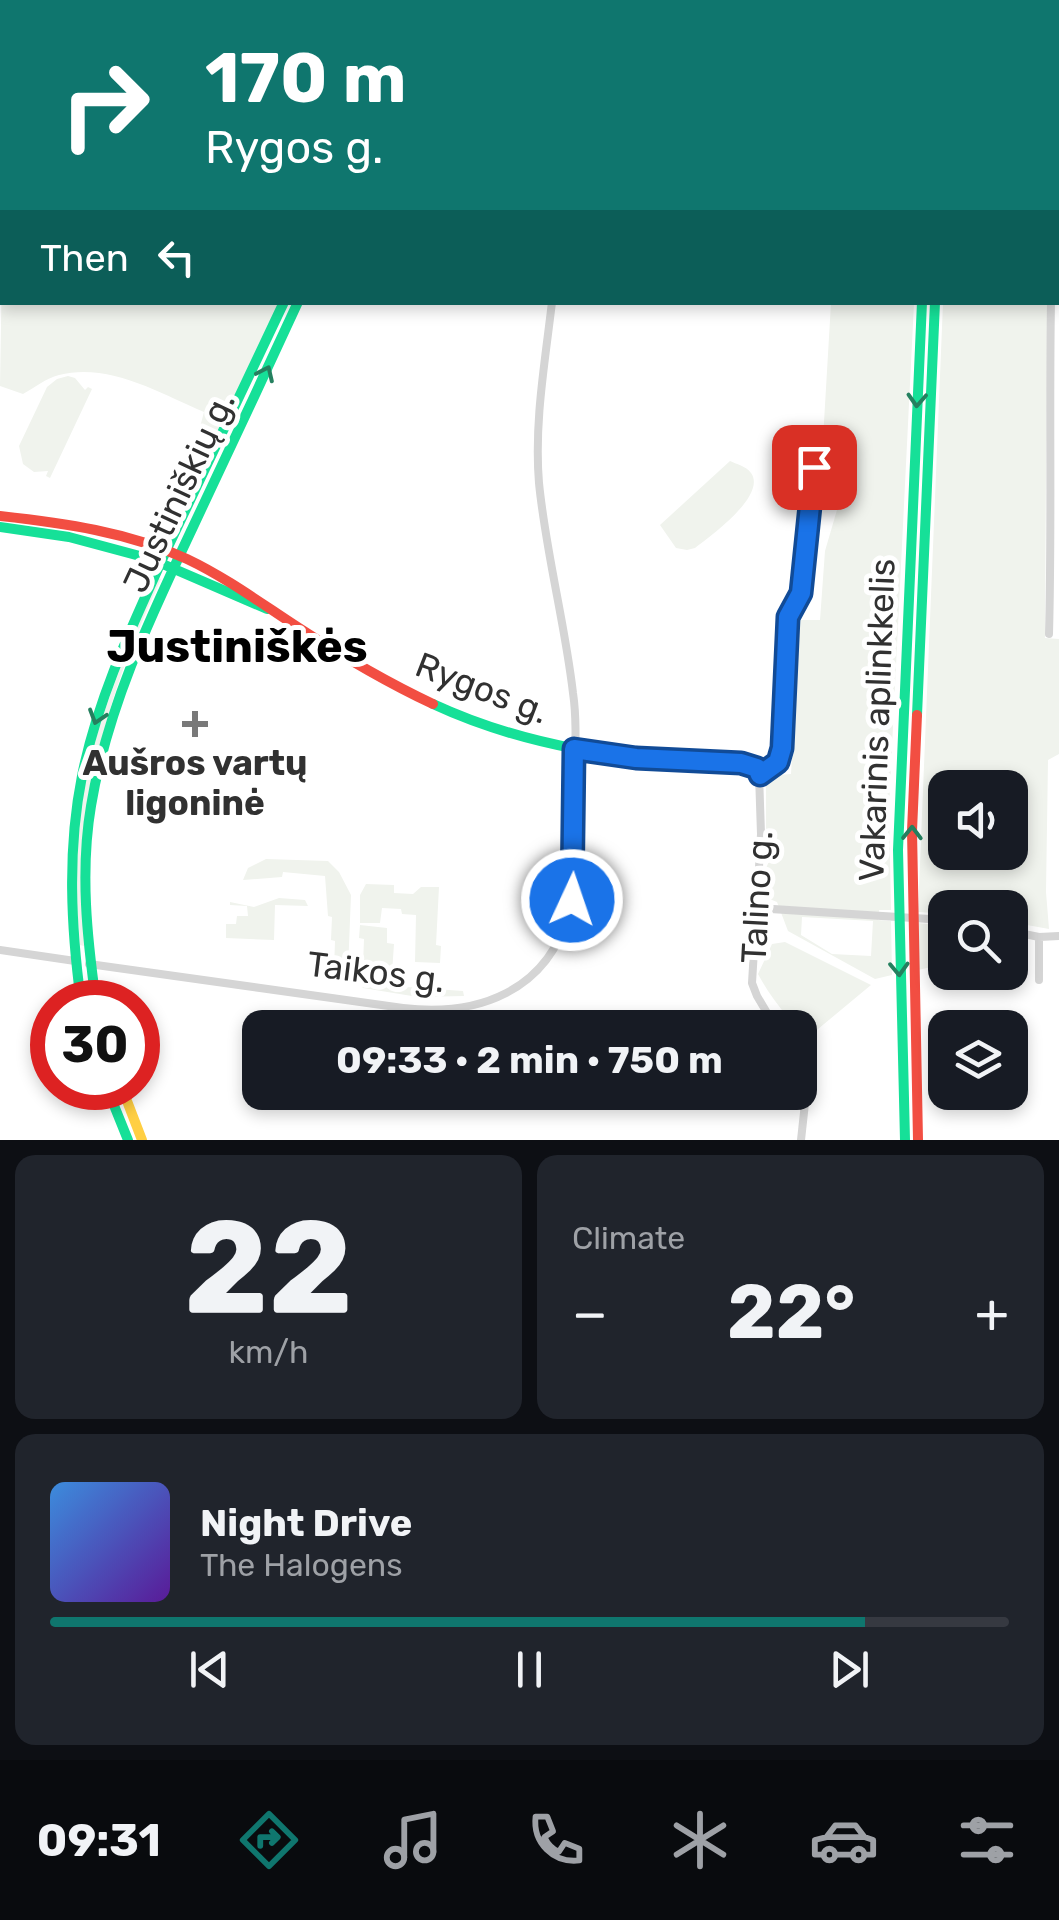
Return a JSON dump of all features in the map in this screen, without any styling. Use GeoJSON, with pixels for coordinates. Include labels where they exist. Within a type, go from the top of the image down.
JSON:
{"type":"FeatureCollection","features":[{"type":"Feature","properties":{"kind":"main road","name":"Justiniškių g."},"geometry":{"type":"LineString","coordinates":[[78,980],[72,861],[82,777],[108,684],[283,305]]}},
{"type":"Feature","properties":{"kind":"main road","name":"Justiniškių g."},"geometry":{"type":"LineString","coordinates":[[92,980],[85,860],[94,781],[124,678],[297,305]]}},
{"type":"Feature","properties":{"kind":"main road","name":"Vakarinis aplinkkelis"},"geometry":{"type":"LineString","coordinates":[[906,1140],[898,850],[922,305]]}},
{"type":"Feature","properties":{"kind":"main road","name":"Vakarinis aplinkkelis"},"geometry":{"type":"LineString","coordinates":[[918,1140],[912,830],[935,305]]}},
{"type":"Feature","properties":{"kind":"main road","name":"Rygos g."},"geometry":{"type":"LineString","coordinates":[[0,516],[91,529],[176,561],[251,593],[273,611],[372,672],[432,703],[513,734],[574,749],[636,758],[750,764]]}},
{"type":"Feature","properties":{"kind":"main road","name":"Rygos g."},"geometry":{"type":"LineString","coordinates":[[0,527],[68,536],[164,557]]}},
{"type":"Feature","properties":{"kind":"main road","name":"Taikos g."},"geometry":{"type":"LineString","coordinates":[[75,961],[89,964]]}},
{"type":"Feature","properties":{"kind":"main road"},"geometry":{"type":"LineString","coordinates":[[116,1110],[128,1140]]}},
{"type":"Feature","properties":{"kind":"main road"},"geometry":{"type":"LineString","coordinates":[[130,1110],[142,1140]]}},
{"type":"Feature","properties":{"kind":"street","name":"Taikos g."},"geometry":{"type":"LineString","coordinates":[[89,964],[413,1010],[458,1010],[490,1002],[537,970],[564,926],[573,888],[574,695],[539,481],[538,438],[552,305]]}},
{"type":"Feature","properties":{"kind":"street"},"geometry":{"type":"LineString","coordinates":[[1049,634],[1054,616],[1053,498],[1048,459],[1051,305]]}},
{"type":"Feature","properties":{"kind":"street"},"geometry":{"type":"LineString","coordinates":[[750,764],[760,775],[773,768],[780,756],[788,617],[801,593],[814,467]]}},
{"type":"Feature","properties":{"kind":"street","name":"Talino g."},"geometry":{"type":"LineString","coordinates":[[760,775],[761,834],[752,983],[765,1010]]}},
{"type":"Feature","properties":{"kind":"street"},"geometry":{"type":"LineString","coordinates":[[756,908],[928,919]]}},
{"type":"Feature","properties":{"kind":"street"},"geometry":{"type":"LineString","coordinates":[[1028,935],[1059,936]]}},
{"type":"Feature","properties":{"kind":"street"},"geometry":{"type":"LineString","coordinates":[[1039,937],[1040,980]]}},
{"type":"Feature","properties":{"kind":"street","name":"Taikos g."},"geometry":{"type":"LineString","coordinates":[[0,950],[75,961]]}},
{"type":"Feature","properties":{"kind":"street"},"geometry":{"type":"LineString","coordinates":[[801,1140],[804,1110]]}},
{"type":"Feature","properties":{"kind":"shaded area"},"geometry":{"type":"Polygon","coordinates":[[[1,305],[279,305],[165,537],[147,531],[181,474],[204,412],[133,382],[96,373],[59,375],[23,394],[0,386],[1,305]]]}},
{"type":"Feature","properties":{"kind":"shaded area"},"geometry":{"type":"Polygon","coordinates":[[[831,305],[914,305],[889,807],[891,910],[879,910],[878,920],[891,921],[892,975],[875,979],[788,931],[777,902],[767,898],[763,875],[774,850],[766,828],[766,776],[791,774],[799,620],[820,620],[825,551],[839,503],[821,473],[831,305]],[[802,917],[801,935],[832,954],[871,956],[873,921],[802,917]]]}},
{"type":"Feature","properties":{"kind":"shaded area"},"geometry":{"type":"Polygon","coordinates":[[[943,305],[1047,305],[1045,638],[1059,639],[1059,754],[1048,760],[1049,929],[1028,925],[1028,890],[928,890],[928,913],[918,912],[943,305]]]}},
{"type":"Feature","properties":{"kind":"shaded area"},"geometry":{"type":"Polygon","coordinates":[[[68,376],[85,390],[92,389],[50,478],[46,476],[48,471],[34,472],[23,464],[19,446],[47,387],[68,376]]]}},
{"type":"Feature","properties":{"kind":"shaded area"},"geometry":{"type":"Polygon","coordinates":[[[730,461],[751,473],[754,482],[745,503],[695,548],[676,548],[660,525],[730,461]]]}},
{"type":"Feature","properties":{"kind":"shaded area"},"geometry":{"type":"Polygon","coordinates":[[[158,578],[161,579],[123,669],[97,757],[84,848],[84,946],[80,945],[75,871],[84,786],[103,715],[158,578]]]}},
{"type":"Feature","properties":{"kind":"shaded area"},"geometry":{"type":"Polygon","coordinates":[[[266,859],[328,861],[339,872],[351,895],[348,970],[334,970],[335,941],[331,940],[332,917],[328,916],[325,876],[283,872],[282,877],[243,880],[248,868],[266,859]]]}},
{"type":"Feature","properties":{"kind":"shaded area"},"geometry":{"type":"Polygon","coordinates":[[[366,884],[394,885],[394,893],[413,894],[421,887],[439,887],[436,945],[441,946],[440,963],[415,962],[416,915],[382,908],[380,923],[360,923],[360,895],[366,884]]]}},
{"type":"Feature","properties":{"kind":"shaded area"},"geometry":{"type":"Polygon","coordinates":[[[279,898],[305,900],[308,906],[275,905],[274,940],[226,938],[226,924],[236,924],[237,916],[248,916],[247,906],[230,902],[254,907],[279,898]]]}},
{"type":"Feature","properties":{"kind":"shaded area"},"geometry":{"type":"Polygon","coordinates":[[[918,923],[928,924],[928,968],[918,970],[918,923]]]}},
{"type":"Feature","properties":{"kind":"shaded area"},"geometry":{"type":"Polygon","coordinates":[[[360,925],[387,928],[387,943],[394,944],[392,973],[353,971],[354,966],[363,966],[360,925]]]}},
{"type":"Feature","properties":{"kind":"shaded area"},"geometry":{"type":"Polygon","coordinates":[[[785,942],[871,985],[817,1030],[817,1010],[782,1010],[758,974],[772,944],[785,942]]]}},
{"type":"Feature","properties":{"kind":"shaded area"},"geometry":{"type":"Polygon","coordinates":[[[353,973],[392,976],[392,986],[463,991],[464,996],[418,997],[363,988],[353,973]]]}},
{"type":"Feature","properties":{"kind":"traffic: fast"},"geometry":{"type":"LineString","coordinates":[[79,980],[72,861],[77,804],[89,746],[130,632],[283,305]]}},
{"type":"Feature","properties":{"kind":"traffic: fast"},"geometry":{"type":"LineString","coordinates":[[94,980],[86,855],[91,806],[108,734],[146,630],[297,305]]}},
{"type":"Feature","properties":{"kind":"traffic: fast"},"geometry":{"type":"LineString","coordinates":[[905,1140],[898,850],[922,305]]}},
{"type":"Feature","properties":{"kind":"traffic: fast"},"geometry":{"type":"LineString","coordinates":[[917,715],[935,305]]}},
{"type":"Feature","properties":{"kind":"traffic: fast"},"geometry":{"type":"LineString","coordinates":[[0,527],[69,537],[151,559],[267,609]]}},
{"type":"Feature","properties":{"kind":"traffic: fast"},"geometry":{"type":"LineString","coordinates":[[433,704],[487,726],[571,748],[657,760],[750,765]]}},
{"type":"Feature","properties":{"kind":"traffic: fast"},"geometry":{"type":"LineString","coordinates":[[116,1110],[128,1140]]}},
{"type":"Feature","properties":{"kind":"traffic: slow"},"geometry":{"type":"LineString","coordinates":[[130,1110],[142,1140]]}},
{"type":"Feature","properties":{"kind":"traffic: jam"},"geometry":{"type":"LineString","coordinates":[[0,516],[119,535],[187,559],[348,659],[433,704]]}},
{"type":"Feature","properties":{"kind":"traffic: jam"},"geometry":{"type":"LineString","coordinates":[[917,715],[912,831],[918,1140]]}},
{"type":"Feature","properties":{"kind":"place","name":"Aušros vartų ligoninė"},"geometry":{"type":"Point","coordinates":[195,724]}},
{"type":"Feature","properties":{"kind":"district","name":"Justiniškės"},"geometry":{"type":"Point","coordinates":[237,646]}},
{"type":"Feature","properties":{"kind":"route"},"geometry":{"type":"LineString","coordinates":[[572,900],[574,749],[665,761],[750,764],[760,775],[778,762],[782,748],[788,617],[801,593],[814,467]]}}]}
